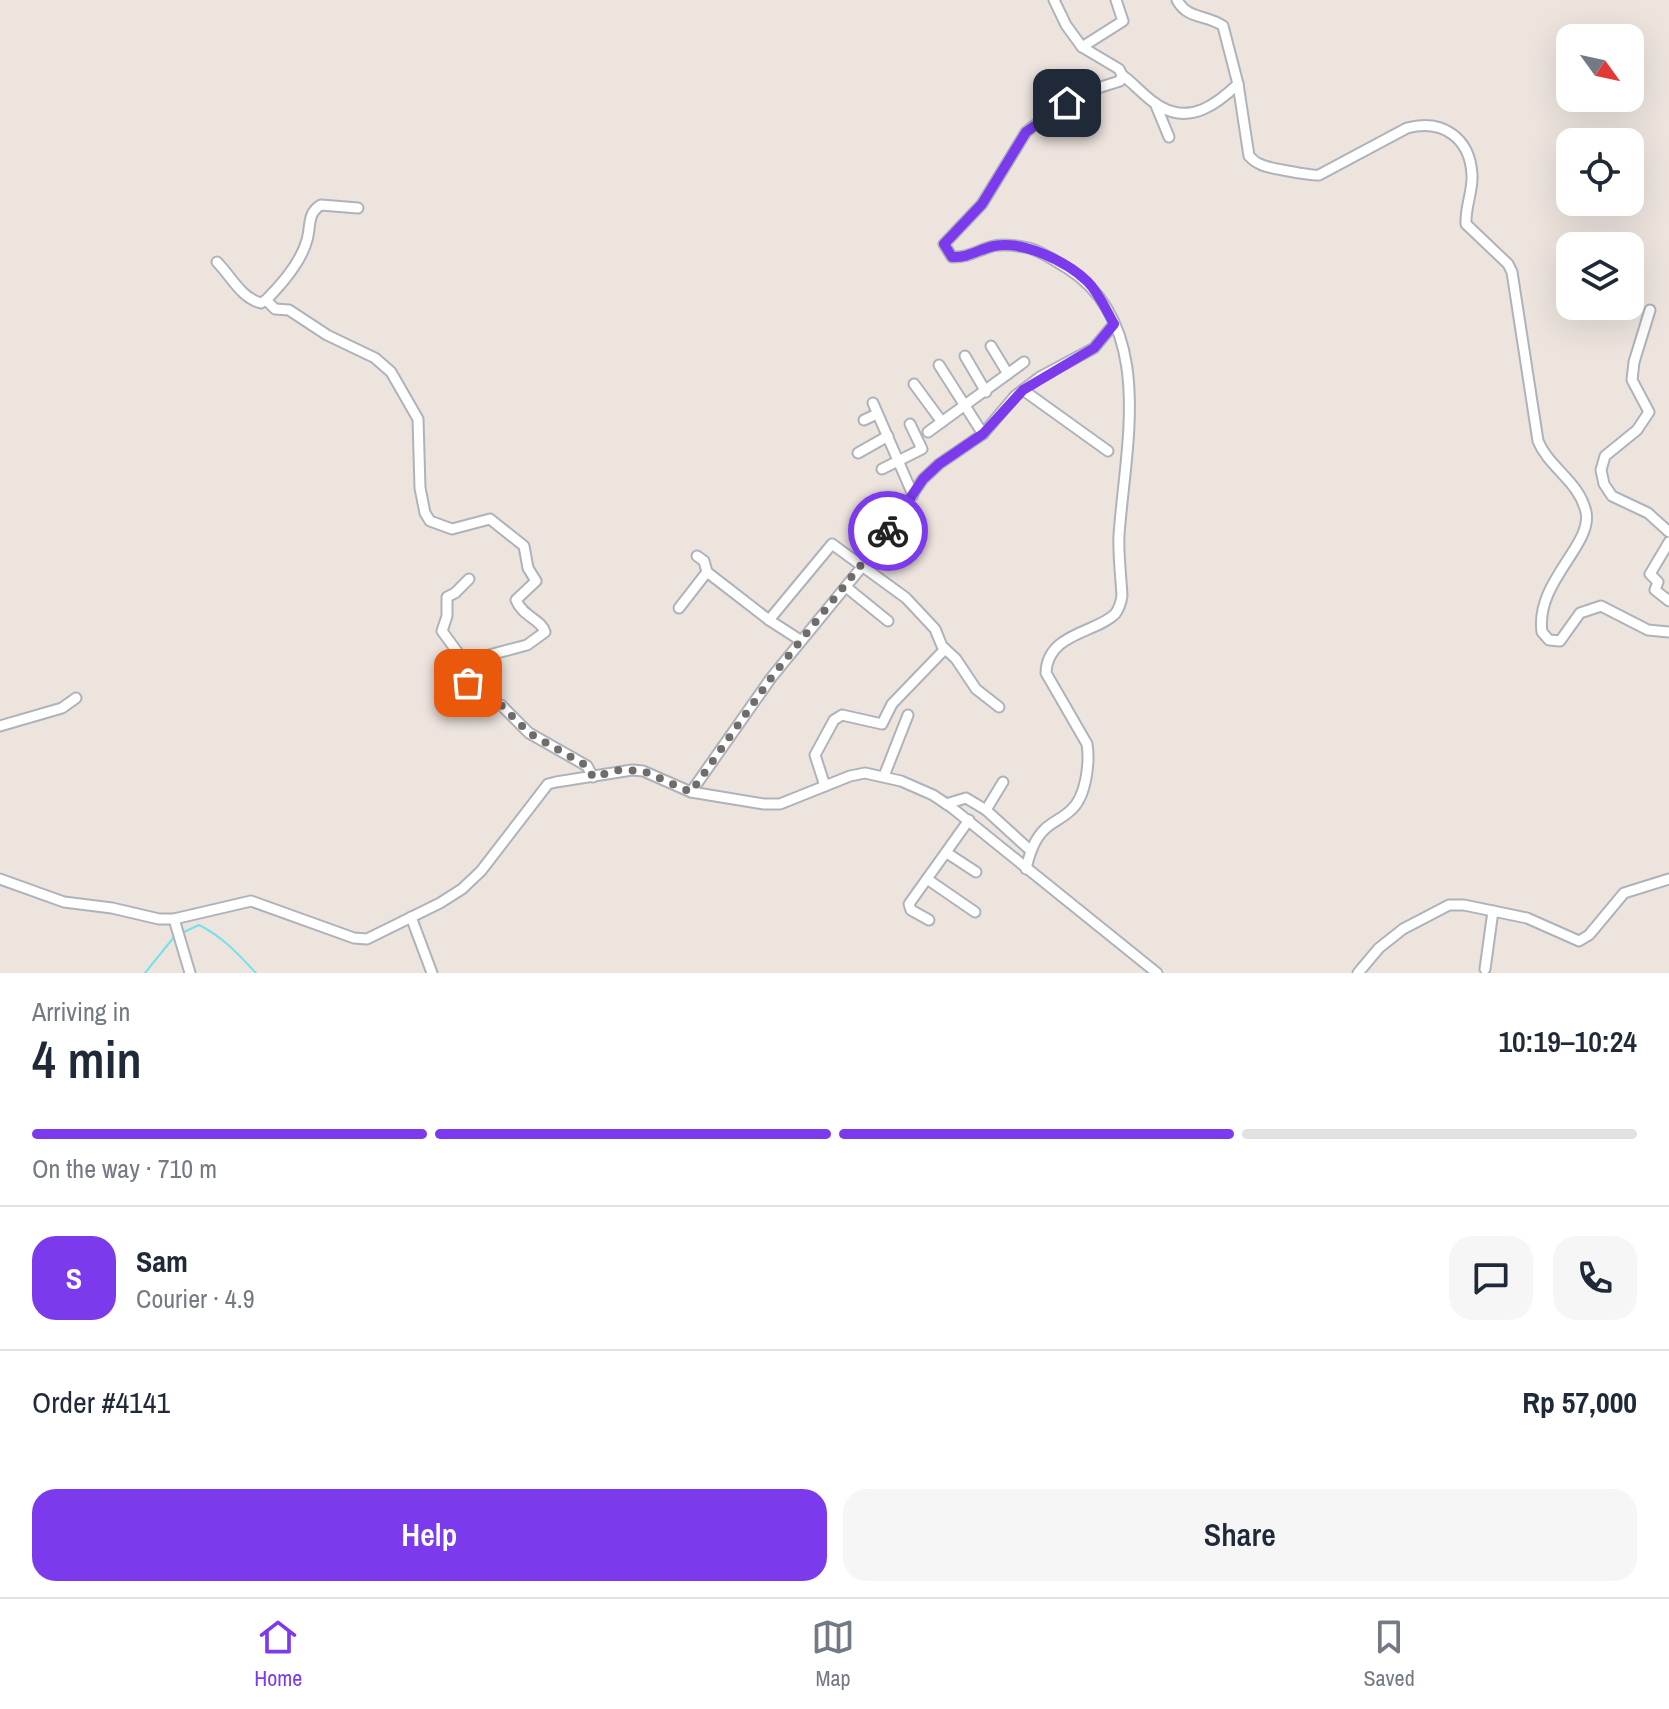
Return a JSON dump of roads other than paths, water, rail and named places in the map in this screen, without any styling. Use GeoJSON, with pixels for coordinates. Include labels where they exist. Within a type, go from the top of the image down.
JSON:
{"type":"FeatureCollection","features":[{"type":"Feature","properties":{"kind":"street"},"geometry":{"type":"LineString","coordinates":[[1054,0],[1066,25],[1082,47],[1119,69],[1155,103],[1172,111],[1200,112],[1222,100],[1238,84]]}},
{"type":"Feature","properties":{"kind":"street"},"geometry":{"type":"LineString","coordinates":[[1082,47],[1123,21],[1116,0]]}},
{"type":"Feature","properties":{"kind":"street"},"geometry":{"type":"LineString","coordinates":[[1177,0],[1187,14],[1223,26],[1238,84],[1247,151],[1261,165],[1316,176],[1401,130],[1418,126],[1443,128],[1455,135],[1467,154],[1472,174],[1466,224],[1508,264],[1512,272],[1538,441],[1572,483],[1586,512],[1585,533],[1565,561],[1545,600],[1541,625],[1544,636],[1550,641],[1560,641],[1580,613],[1601,606],[1648,630],[1669,632]]}},
{"type":"Feature","properties":{"kind":"street"},"geometry":{"type":"LineString","coordinates":[[1026,869],[1031,851],[1043,830],[1074,808],[1080,798],[1089,755],[1087,744],[1046,673],[1047,661],[1079,632],[1116,613],[1122,596],[1119,539],[1128,454],[1129,378],[1124,346],[1086,280],[1031,248],[995,245],[964,258],[952,257],[944,244],[982,204],[1026,132],[1085,92],[1115,85],[1122,75]]}},
{"type":"Feature","properties":{"kind":"street"},"geometry":{"type":"LineString","coordinates":[[1155,103],[1169,137]]}},
{"type":"Feature","properties":{"kind":"street"},"geometry":{"type":"LineString","coordinates":[[217,262],[236,287],[261,303],[285,279],[301,254],[316,207],[358,208]]}},
{"type":"Feature","properties":{"kind":"street"},"geometry":{"type":"LineString","coordinates":[[266,300],[270,306],[289,310],[327,335],[375,358],[391,372],[418,419],[418,479],[425,513],[430,521],[452,529],[490,519],[524,546],[528,568],[536,581],[516,600],[523,613],[541,624],[545,632],[527,645],[489,655],[465,666]]}},
{"type":"Feature","properties":{"kind":"street"},"geometry":{"type":"LineString","coordinates":[[1650,310],[1632,376],[1632,384],[1649,412],[1637,430],[1605,456],[1601,470],[1604,484],[1614,498],[1648,513],[1669,532]]}},
{"type":"Feature","properties":{"kind":"street"},"geometry":{"type":"LineString","coordinates":[[691,792],[800,640],[861,568],[923,479],[983,434],[1023,390],[1094,348],[1114,324]]}},
{"type":"Feature","properties":{"kind":"street"},"geometry":{"type":"LineString","coordinates":[[991,346],[1008,374]]}},
{"type":"Feature","properties":{"kind":"street"},"geometry":{"type":"LineString","coordinates":[[965,356],[986,392]]}},
{"type":"Feature","properties":{"kind":"street"},"geometry":{"type":"LineString","coordinates":[[928,432],[1024,362]]}},
{"type":"Feature","properties":{"kind":"street"},"geometry":{"type":"LineString","coordinates":[[939,365],[983,434]]}},
{"type":"Feature","properties":{"kind":"street"},"geometry":{"type":"LineString","coordinates":[[914,384],[942,422]]}},
{"type":"Feature","properties":{"kind":"street"},"geometry":{"type":"LineString","coordinates":[[1023,390],[1108,451]]}},
{"type":"Feature","properties":{"kind":"street"},"geometry":{"type":"LineString","coordinates":[[873,403],[913,495]]}},
{"type":"Feature","properties":{"kind":"street"},"geometry":{"type":"LineString","coordinates":[[864,420],[877,414]]}},
{"type":"Feature","properties":{"kind":"street"},"geometry":{"type":"LineString","coordinates":[[882,469],[922,449],[910,424]]}},
{"type":"Feature","properties":{"kind":"street"},"geometry":{"type":"LineString","coordinates":[[858,453],[888,436]]}},
{"type":"Feature","properties":{"kind":"street"},"geometry":{"type":"LineString","coordinates":[[1669,542],[1650,574],[1658,582],[1655,590],[1669,601]]}},
{"type":"Feature","properties":{"kind":"street"},"geometry":{"type":"LineString","coordinates":[[769,620],[830,545],[836,546],[861,568],[906,598],[935,629],[945,649],[976,689],[999,707]]}},
{"type":"Feature","properties":{"kind":"street"},"geometry":{"type":"LineString","coordinates":[[697,556],[704,561],[707,572],[800,640]]}},
{"type":"Feature","properties":{"kind":"street"},"geometry":{"type":"LineString","coordinates":[[679,608],[707,572]]}},
{"type":"Feature","properties":{"kind":"street"},"geometry":{"type":"LineString","coordinates":[[469,579],[447,597],[447,616],[441,628],[443,636],[461,657],[469,689],[474,695],[501,705],[529,733],[587,766],[593,777]]}},
{"type":"Feature","properties":{"kind":"street"},"geometry":{"type":"LineString","coordinates":[[846,587],[888,621]]}},
{"type":"Feature","properties":{"kind":"street"},"geometry":{"type":"LineString","coordinates":[[825,786],[815,755],[834,720],[842,715],[882,724],[892,704],[945,649]]}},
{"type":"Feature","properties":{"kind":"street"},"geometry":{"type":"LineString","coordinates":[[0,726],[62,708],[76,698]]}},
{"type":"Feature","properties":{"kind":"street"},"geometry":{"type":"LineString","coordinates":[[884,776],[908,715]]}},
{"type":"Feature","properties":{"kind":"street"},"geometry":{"type":"LineString","coordinates":[[0,879],[64,902],[112,908],[159,919],[174,919],[251,901],[354,938],[367,939],[462,889],[481,871],[548,784],[619,770],[643,771],[691,792],[780,804],[865,773],[914,786],[946,804],[1157,973]]}},
{"type":"Feature","properties":{"kind":"street"},"geometry":{"type":"LineString","coordinates":[[986,810],[1003,782]]}},
{"type":"Feature","properties":{"kind":"street"},"geometry":{"type":"LineString","coordinates":[[946,804],[966,798],[986,810],[1031,851]]}},
{"type":"Feature","properties":{"kind":"street"},"geometry":{"type":"LineString","coordinates":[[929,920],[909,906],[969,820]]}},
{"type":"Feature","properties":{"kind":"street"},"geometry":{"type":"LineString","coordinates":[[947,853],[976,872]]}},
{"type":"Feature","properties":{"kind":"street"},"geometry":{"type":"LineString","coordinates":[[927,879],[975,912]]}},
{"type":"Feature","properties":{"kind":"street"},"geometry":{"type":"LineString","coordinates":[[1358,973],[1379,948],[1403,929],[1449,905],[1527,918],[1579,941],[1589,935],[1624,893],[1669,879]]}},
{"type":"Feature","properties":{"kind":"street"},"geometry":{"type":"LineString","coordinates":[[1485,969],[1493,911]]}},
{"type":"Feature","properties":{"kind":"street"},"geometry":{"type":"LineString","coordinates":[[411,917],[432,973]]}},
{"type":"Feature","properties":{"kind":"street"},"geometry":{"type":"LineString","coordinates":[[174,919],[190,973]]}},
{"type":"Feature","properties":{"kind":"waterway"},"geometry":{"type":"LineString","coordinates":[[184,932],[199,925],[208,930],[230,946],[256,973]]}},
{"type":"Feature","properties":{"kind":"waterway"},"geometry":{"type":"LineString","coordinates":[[145,973],[174,937]]}}]}
